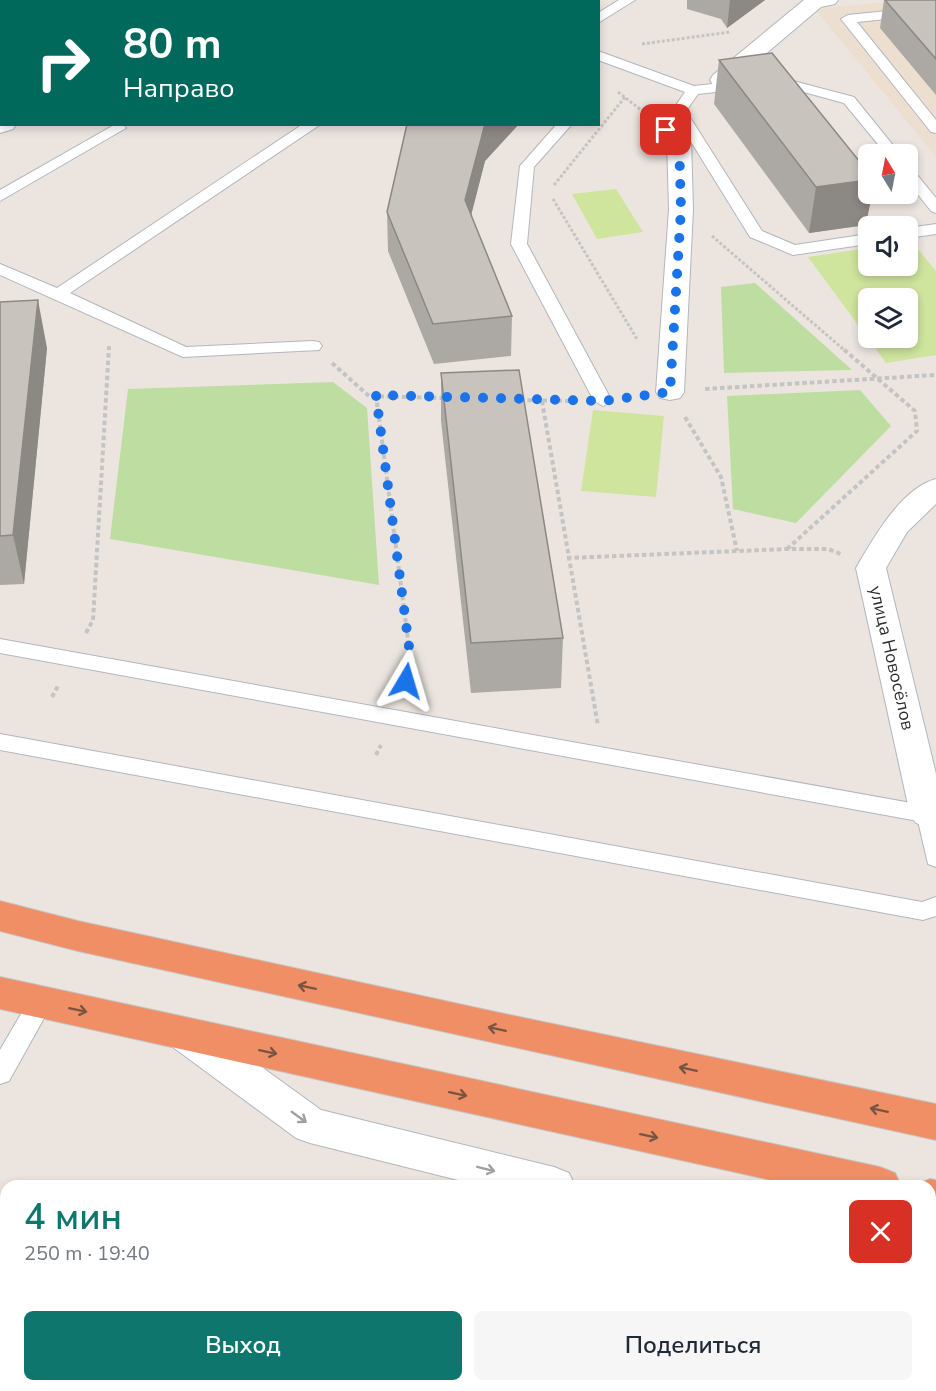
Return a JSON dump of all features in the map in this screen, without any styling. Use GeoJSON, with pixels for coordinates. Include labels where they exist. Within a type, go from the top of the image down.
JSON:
{"type":"FeatureCollection","features":[{"type":"Feature","properties":{"kind":"highway"},"geometry":{"type":"LineString","coordinates":[[0,916],[78,936],[490,1027],[936,1122]]}},
{"type":"Feature","properties":{"kind":"highway"},"geometry":{"type":"LineString","coordinates":[[14,997],[853,1180]]}},
{"type":"Feature","properties":{"kind":"street"},"geometry":{"type":"LineString","coordinates":[[721,80],[815,1],[828,0]]}},
{"type":"Feature","properties":{"kind":"street"},"geometry":{"type":"LineString","coordinates":[[670,392],[681,209],[679,140]]}},
{"type":"Feature","properties":{"kind":"street","name":"улица Новосёлов"},"geometry":{"type":"LineString","coordinates":[[928,814],[872,565],[895,526],[936,488]]}},
{"type":"Feature","properties":{"kind":"street"},"geometry":{"type":"LineString","coordinates":[[184,1034],[310,1125],[530,1180]]}},
{"type":"Feature","properties":{"kind":"lane"},"geometry":{"type":"LineString","coordinates":[[600,18],[628,0]]}},
{"type":"Feature","properties":{"kind":"lane"},"geometry":{"type":"LineString","coordinates":[[936,10],[848,19],[936,129]]}},
{"type":"Feature","properties":{"kind":"lane"},"geometry":{"type":"LineString","coordinates":[[601,56],[693,90],[778,81],[849,100],[885,144]]}},
{"type":"Feature","properties":{"kind":"lane"},"geometry":{"type":"LineString","coordinates":[[693,90],[679,111],[756,234],[793,250],[858,240]]}},
{"type":"Feature","properties":{"kind":"lane"},"geometry":{"type":"LineString","coordinates":[[58,294],[311,126]]}},
{"type":"Feature","properties":{"kind":"lane"},"geometry":{"type":"LineString","coordinates":[[563,126],[527,166],[519,244],[603,401]]}},
{"type":"Feature","properties":{"kind":"lane"},"geometry":{"type":"LineString","coordinates":[[0,196],[119,128]]}},
{"type":"Feature","properties":{"kind":"lane"},"geometry":{"type":"LineString","coordinates":[[918,186],[936,208]]}},
{"type":"Feature","properties":{"kind":"lane"},"geometry":{"type":"LineString","coordinates":[[918,232],[936,229]]}},
{"type":"Feature","properties":{"kind":"lane"},"geometry":{"type":"LineString","coordinates":[[0,269],[124,323],[183,352],[313,346]]}},
{"type":"Feature","properties":{"kind":"lane"},"geometry":{"type":"LineString","coordinates":[[0,646],[928,814],[936,858]]}},
{"type":"Feature","properties":{"kind":"lane"},"geometry":{"type":"LineString","coordinates":[[0,742],[923,911],[936,906]]}},
{"type":"Feature","properties":{"kind":"lane"},"geometry":{"type":"LineString","coordinates":[[0,1073],[14,997]]}},
{"type":"Feature","properties":{"kind":"path"},"geometry":{"type":"LineString","coordinates":[[601,56],[615,47],[786,24]]}},
{"type":"Feature","properties":{"kind":"path"},"geometry":{"type":"LineString","coordinates":[[616,91],[679,140]]}},
{"type":"Feature","properties":{"kind":"path"},"geometry":{"type":"LineString","coordinates":[[654,120],[655,131]]}},
{"type":"Feature","properties":{"kind":"path"},"geometry":{"type":"LineString","coordinates":[[681,209],[915,411],[917,431],[787,549]]}},
{"type":"Feature","properties":{"kind":"path"},"geometry":{"type":"LineString","coordinates":[[72,659],[93,620],[110,333],[124,323]]}},
{"type":"Feature","properties":{"kind":"path"},"geometry":{"type":"LineString","coordinates":[[313,346],[369,396],[448,398]]}},
{"type":"Feature","properties":{"kind":"path"},"geometry":{"type":"LineString","coordinates":[[670,392],[936,375]]}},
{"type":"Feature","properties":{"kind":"path"},"geometry":{"type":"LineString","coordinates":[[376,395],[411,662],[396,717]]}},
{"type":"Feature","properties":{"kind":"path"},"geometry":{"type":"LineString","coordinates":[[519,400],[603,401]]}},
{"type":"Feature","properties":{"kind":"path"},"geometry":{"type":"LineString","coordinates":[[542,401],[567,558],[603,755]]}},
{"type":"Feature","properties":{"kind":"path"},"geometry":{"type":"LineString","coordinates":[[567,558],[828,549],[872,565]]}},
{"type":"Feature","properties":{"kind":"shaded area"},"geometry":{"type":"Polygon","coordinates":[[[908,0],[936,0],[936,157],[815,9],[908,0]]]}},
{"type":"Feature","properties":{"kind":"green space"},"geometry":{"type":"Polygon","coordinates":[[[616,189],[643,232],[597,239],[572,194],[616,189]]]}},
{"type":"Feature","properties":{"kind":"green space"},"geometry":{"type":"Polygon","coordinates":[[[918,249],[936,271],[936,355],[886,363],[875,348],[918,348],[918,288],[858,288],[858,325],[808,257],[858,250],[858,276],[918,276],[918,249]]]}},
{"type":"Feature","properties":{"kind":"green space"},"geometry":{"type":"Polygon","coordinates":[[[755,283],[852,370],[724,373],[721,287],[755,283]]]}},
{"type":"Feature","properties":{"kind":"green space"},"geometry":{"type":"Polygon","coordinates":[[[333,382],[367,408],[379,585],[110,539],[128,389],[333,382]]]}},
{"type":"Feature","properties":{"kind":"green space"},"geometry":{"type":"Polygon","coordinates":[[[860,390],[891,426],[796,523],[733,509],[727,396],[860,390]]]}},
{"type":"Feature","properties":{"kind":"green space"},"geometry":{"type":"Polygon","coordinates":[[[593,410],[664,416],[656,497],[581,491],[593,410]]]}},
{"type":"Feature","properties":{"kind":"building"},"geometry":{"type":"Polygon","coordinates":[[[885,0],[936,0],[936,59],[885,0]]]}},
{"type":"Feature","properties":{"kind":"building"},"geometry":{"type":"Polygon","coordinates":[[[772,53],[858,160],[858,181],[816,187],[719,60],[772,53]]]}},
{"type":"Feature","properties":{"kind":"building"},"geometry":{"type":"Polygon","coordinates":[[[407,126],[484,126],[465,200],[512,316],[433,324],[387,212],[407,126]]]}},
{"type":"Feature","properties":{"kind":"building"},"geometry":{"type":"Polygon","coordinates":[[[38,300],[13,535],[0,536],[0,302],[38,300]]]}},
{"type":"Feature","properties":{"kind":"building"},"geometry":{"type":"Polygon","coordinates":[[[519,370],[563,638],[471,643],[441,373],[519,370]]]}},
{"type":"Feature","properties":{"kind":"route"},"geometry":{"type":"LineString","coordinates":[[406,681],[411,662],[376,395],[603,401],[670,392],[681,209],[679,140],[666,130]]}}]}
